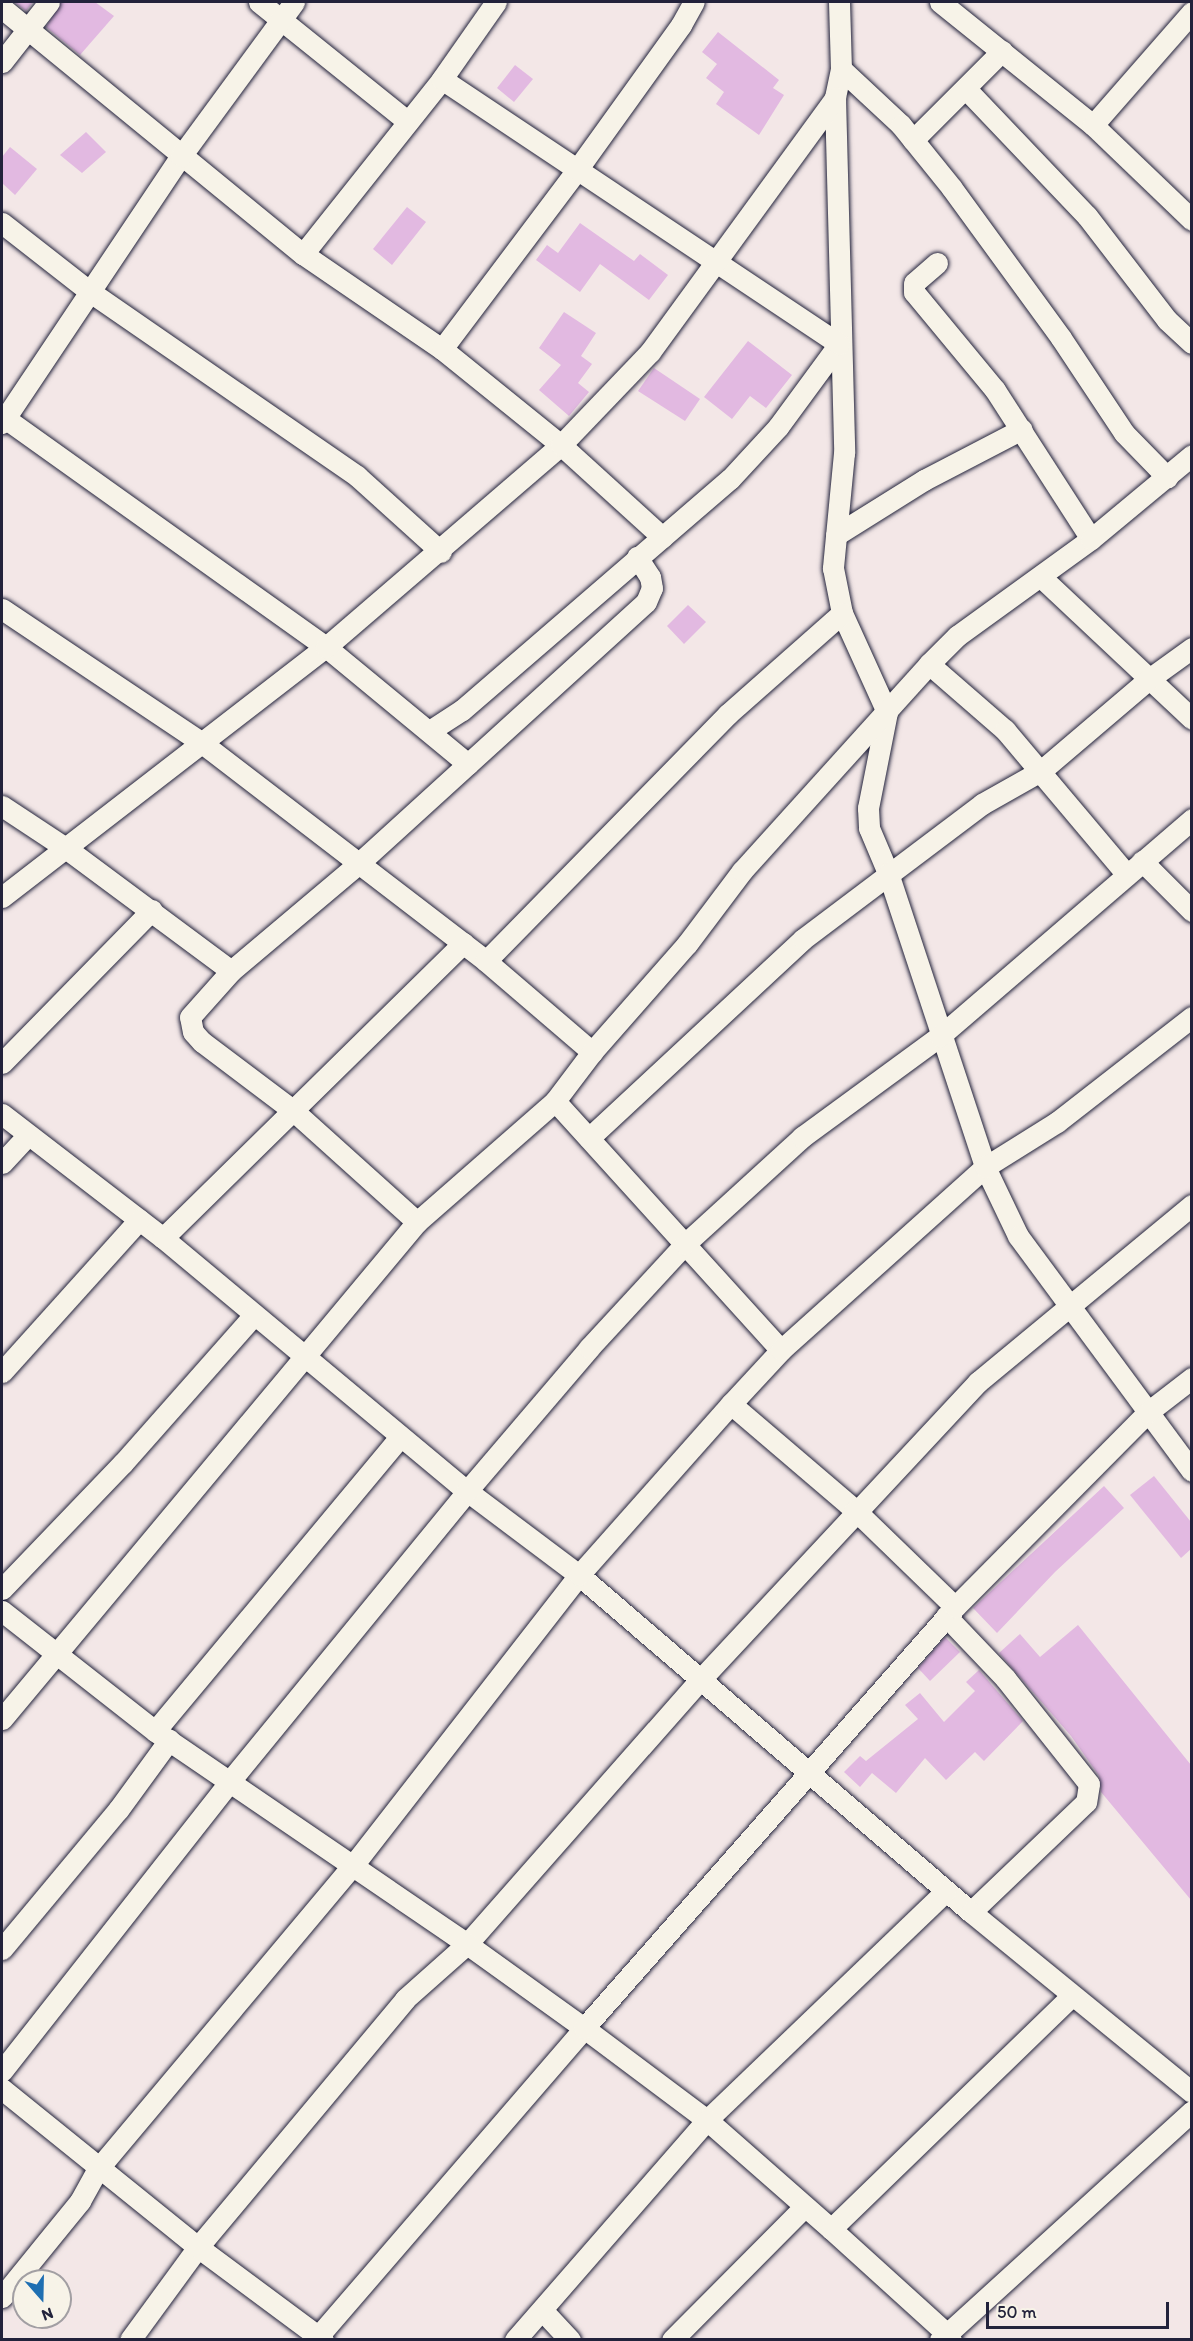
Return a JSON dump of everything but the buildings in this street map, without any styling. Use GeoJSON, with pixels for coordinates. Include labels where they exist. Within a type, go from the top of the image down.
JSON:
{"type":"FeatureCollection","features":[{"type":"Feature","properties":{"kind":"street"},"geometry":{"type":"LineString","coordinates":[[2,62],[49,2]]}},
{"type":"Feature","properties":{"kind":"street"},"geometry":{"type":"LineString","coordinates":[[259,2],[408,122]]}},
{"type":"Feature","properties":{"kind":"street"},"geometry":{"type":"LineString","coordinates":[[294,2],[181,156],[3,419],[326,647],[430,730],[468,764]]}},
{"type":"Feature","properties":{"kind":"street"},"geometry":{"type":"LineString","coordinates":[[303,254],[442,79],[496,2]]}},
{"type":"Feature","properties":{"kind":"street"},"geometry":{"type":"LineString","coordinates":[[442,349],[579,168],[681,25],[694,2]]}},
{"type":"Feature","properties":{"kind":"street"},"geometry":{"type":"LineString","coordinates":[[839,2],[841,69],[835,98],[839,344],[844,453],[832,568],[842,613],[887,712],[868,808],[869,828],[888,873],[985,1167],[1018,1236],[1191,1471]]}},
{"type":"Feature","properties":{"kind":"street"},"geometry":{"type":"LineString","coordinates":[[940,2],[1093,125],[1188,208]]}},
{"type":"Feature","properties":{"kind":"street"},"geometry":{"type":"LineString","coordinates":[[2,8],[303,254],[442,349],[561,445],[662,537]]}},
{"type":"Feature","properties":{"kind":"street"},"geometry":{"type":"LineString","coordinates":[[1093,125],[1191,12]]}},
{"type":"Feature","properties":{"kind":"street"},"geometry":{"type":"LineString","coordinates":[[913,140],[1002,51]]}},
{"type":"Feature","properties":{"kind":"street"},"geometry":{"type":"LineString","coordinates":[[841,69],[913,140],[1005,259],[1124,433],[1167,477]]}},
{"type":"Feature","properties":{"kind":"street"},"geometry":{"type":"LineString","coordinates":[[442,79],[579,168],[839,344]]}},
{"type":"Feature","properties":{"kind":"street"},"geometry":{"type":"LineString","coordinates":[[966,89],[1087,216],[1167,320],[1191,343]]}},
{"type":"Feature","properties":{"kind":"street"},"geometry":{"type":"LineString","coordinates":[[2,897],[326,647],[441,552],[561,445],[650,352],[835,98]]}},
{"type":"Feature","properties":{"kind":"street"},"geometry":{"type":"LineString","coordinates":[[2,223],[89,291],[357,476],[441,552]]}},
{"type":"Feature","properties":{"kind":"street"},"geometry":{"type":"LineString","coordinates":[[937,263],[914,283],[914,292],[995,390],[1091,539]]}},
{"type":"Feature","properties":{"kind":"street"},"geometry":{"type":"LineString","coordinates":[[430,730],[462,710],[730,479],[778,427],[839,344]]}},
{"type":"Feature","properties":{"kind":"street"},"geometry":{"type":"LineString","coordinates":[[836,535],[924,480],[1022,429]]}},
{"type":"Feature","properties":{"kind":"street"},"geometry":{"type":"LineString","coordinates":[[2,1719],[417,1222],[555,1101],[592,1052],[687,944],[792,812],[929,664],[957,636],[1091,539],[1191,455]]}},
{"type":"Feature","properties":{"kind":"street"},"geometry":{"type":"LineString","coordinates":[[417,1222],[295,1112],[193,1032],[190,1017],[196,1007],[231,971],[358,864],[646,602],[652,588],[650,577],[637,557]]}},
{"type":"Feature","properties":{"kind":"street"},"geometry":{"type":"LineString","coordinates":[[1041,577],[1191,718]]}},
{"type":"Feature","properties":{"kind":"street"},"geometry":{"type":"LineString","coordinates":[[2,609],[202,743],[464,943],[592,1052]]}},
{"type":"Feature","properties":{"kind":"street"},"geometry":{"type":"LineString","coordinates":[[486,961],[728,714],[842,613]]}},
{"type":"Feature","properties":{"kind":"street"},"geometry":{"type":"LineString","coordinates":[[589,1138],[803,939],[982,804],[1042,770],[1149,679],[1191,648]]}},
{"type":"Feature","properties":{"kind":"street"},"geometry":{"type":"LineString","coordinates":[[929,664],[1005,730],[1134,868],[1191,910]]}},
{"type":"Feature","properties":{"kind":"street"},"geometry":{"type":"LineString","coordinates":[[2,806],[152,910],[231,971]]}},
{"type":"Feature","properties":{"kind":"street"},"geometry":{"type":"LineString","coordinates":[[2,2071],[230,1781],[467,1491],[588,1348],[685,1244],[802,1137],[940,1036],[1191,819]]}},
{"type":"Feature","properties":{"kind":"street"},"geometry":{"type":"LineString","coordinates":[[2,1063],[152,910]]}},
{"type":"Feature","properties":{"kind":"street"},"geometry":{"type":"LineString","coordinates":[[163,1238],[295,1112],[464,943]]}},
{"type":"Feature","properties":{"kind":"street"},"geometry":{"type":"LineString","coordinates":[[2,2297],[80,2201],[97,2170],[354,1864],[579,1575],[781,1350],[985,1167],[1057,1122],[1191,1017]]}},
{"type":"Feature","properties":{"kind":"street"},"geometry":{"type":"LineString","coordinates":[[555,1101],[781,1350]]}},
{"type":"Feature","properties":{"kind":"street"},"geometry":{"type":"LineString","coordinates":[[2,1114],[163,1238],[467,1491],[579,1575],[945,1892],[1070,1997],[1191,2092]]}},
{"type":"Feature","properties":{"kind":"street"},"geometry":{"type":"LineString","coordinates":[[2,1163],[28,1135]]}},
{"type":"Feature","properties":{"kind":"street"},"geometry":{"type":"LineString","coordinates":[[130,2340],[198,2247],[405,1999],[467,1944],[700,1680],[855,1510],[978,1382],[1191,1205]]}},
{"type":"Feature","properties":{"kind":"street"},"geometry":{"type":"LineString","coordinates":[[2,1372],[140,1220]]}},
{"type":"Feature","properties":{"kind":"street"},"geometry":{"type":"LineString","coordinates":[[2,1589],[123,1463],[254,1315]]}},
{"type":"Feature","properties":{"kind":"street"},"geometry":{"type":"LineString","coordinates":[[2,2089],[97,2170],[319,2338],[584,2028],[810,1775],[950,1611],[1148,1412],[1191,1378]]}},
{"type":"Feature","properties":{"kind":"street"},"geometry":{"type":"LineString","coordinates":[[731,1404],[855,1510],[950,1611],[1089,1784],[1086,1802],[971,1912]]}},
{"type":"Feature","properties":{"kind":"street"},"geometry":{"type":"LineString","coordinates":[[2,1949],[105,1828],[162,1736],[400,1437]]}},
{"type":"Feature","properties":{"kind":"street"},"geometry":{"type":"LineString","coordinates":[[2,1611],[162,1736],[354,1864],[584,2028],[707,2120],[831,2229],[946,2338],[1191,2111]]}},
{"type":"Feature","properties":{"kind":"street"},"geometry":{"type":"LineString","coordinates":[[515,2340],[707,2120],[945,1892]]}},
{"type":"Feature","properties":{"kind":"street"},"geometry":{"type":"LineString","coordinates":[[831,2229],[1070,1997]]}},
{"type":"Feature","properties":{"kind":"street"},"geometry":{"type":"LineString","coordinates":[[672,2340],[804,2207]]}},
{"type":"Feature","properties":{"kind":"street"},"geometry":{"type":"LineString","coordinates":[[542,2310],[570,2340]]}}]}
